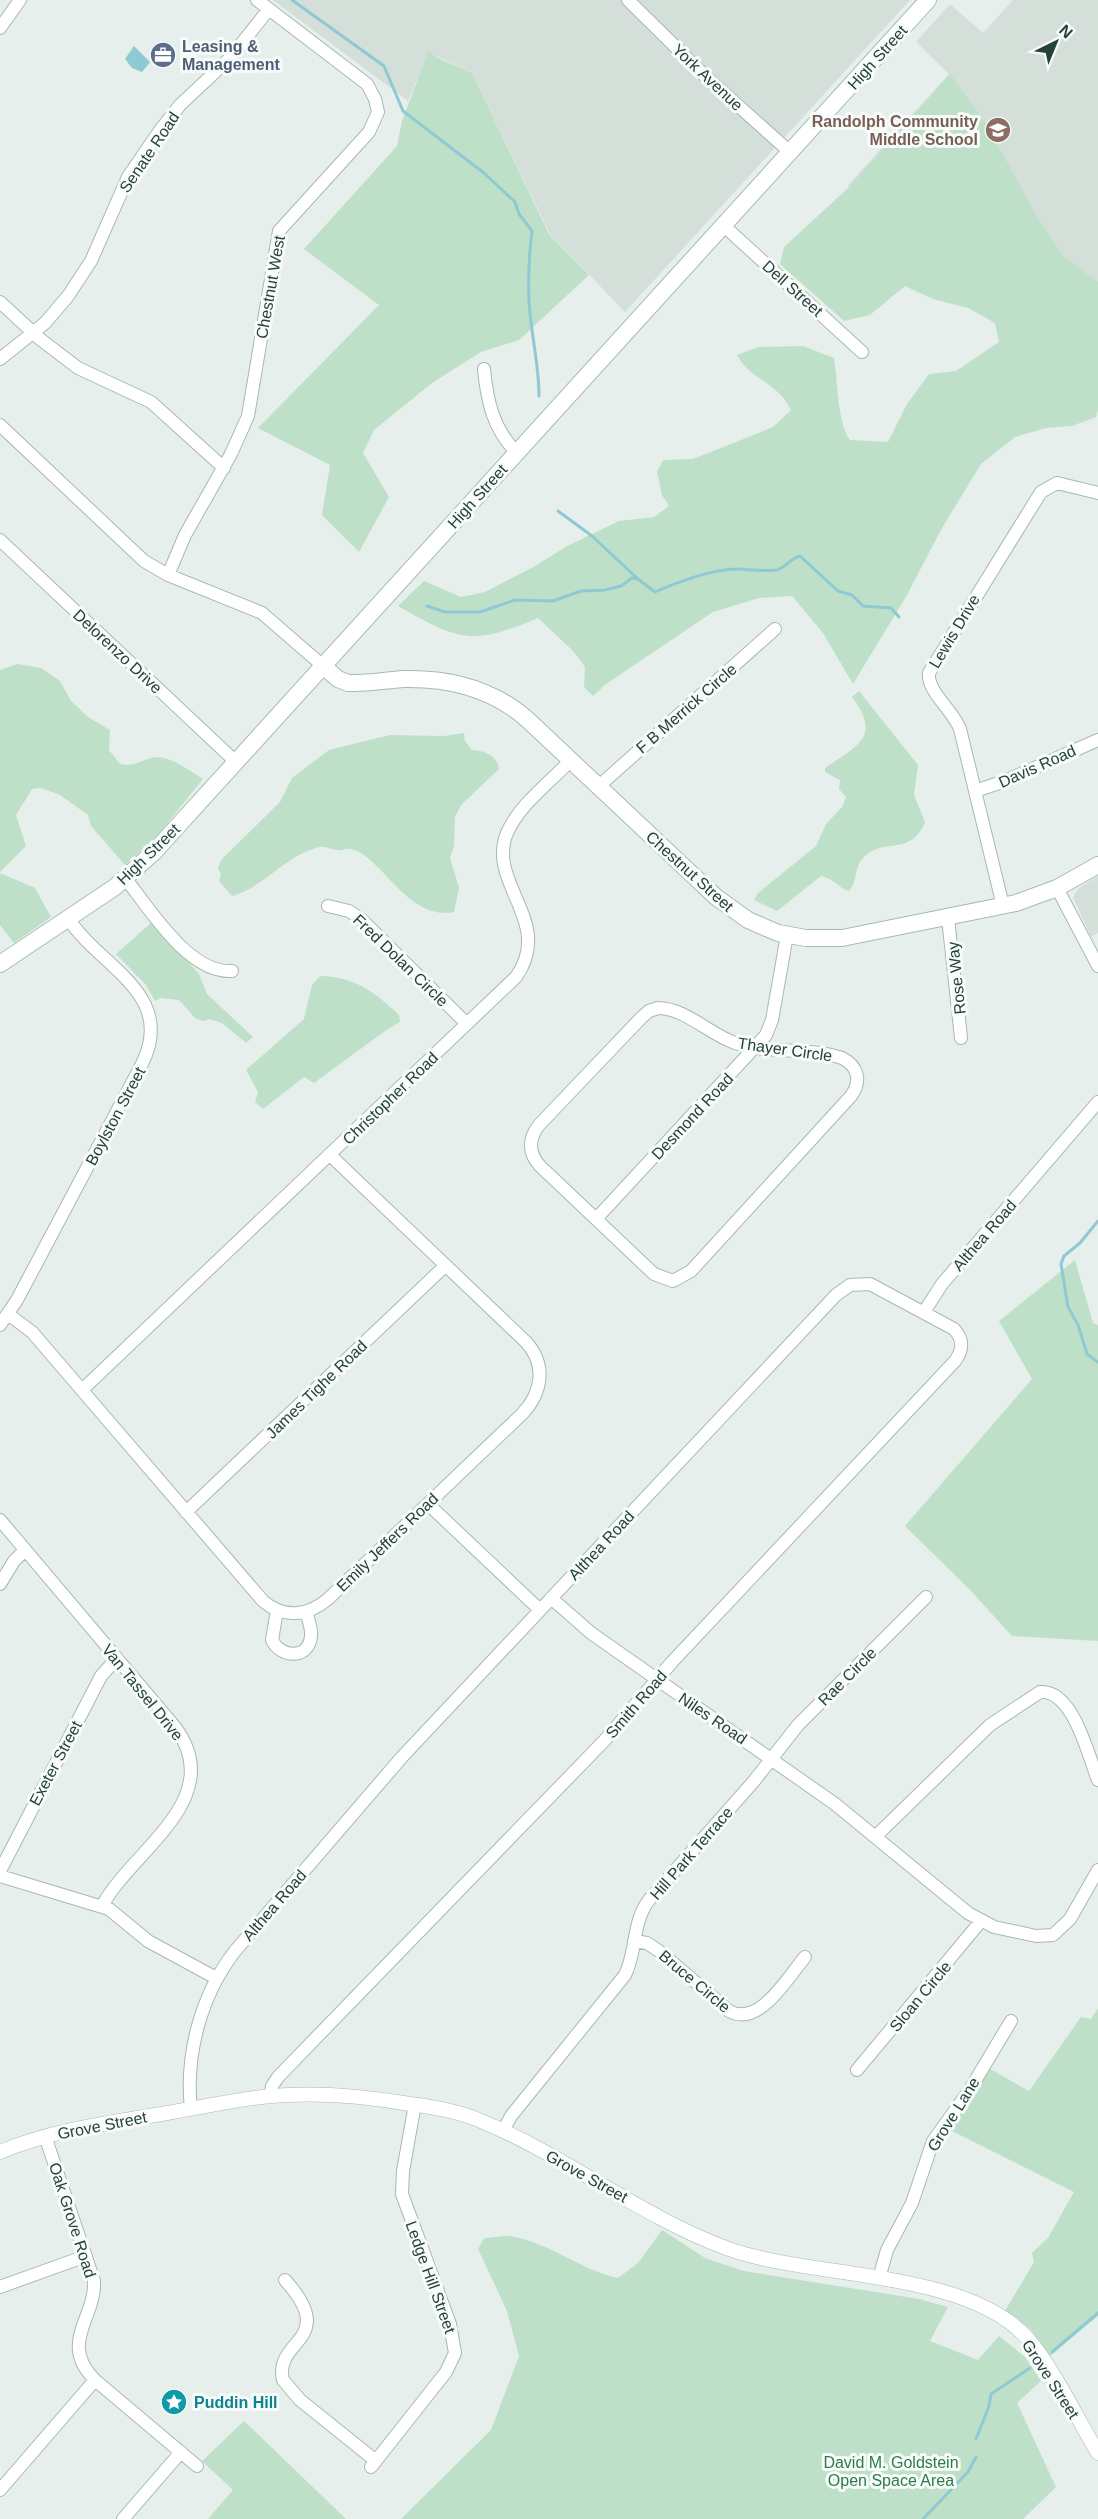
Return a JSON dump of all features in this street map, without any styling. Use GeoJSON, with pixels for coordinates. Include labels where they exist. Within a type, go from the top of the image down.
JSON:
{"type":"FeatureCollection","features":[{"type":"Feature","properties":{"kind":"main road","name":"High Street"},"geometry":{"type":"LineString","coordinates":[[0,964],[125,878],[155,851],[928,0]]}},
{"type":"Feature","properties":{"kind":"main road","name":"Chestnut Street"},"geometry":{"type":"LineString","coordinates":[[323,666],[338,679],[348,683],[436,680],[486,692],[516,709],[723,903],[756,924],[788,935],[842,938],[1003,906],[1058,888],[1098,865]]}},
{"type":"Feature","properties":{"kind":"street"},"geometry":{"type":"LineString","coordinates":[[0,28],[20,0]]}},
{"type":"Feature","properties":{"kind":"street","name":"Chestnut West"},"geometry":{"type":"LineString","coordinates":[[168,575],[185,535],[224,468],[248,416],[279,231],[369,132],[378,112],[373,94],[362,79],[257,0]]}},
{"type":"Feature","properties":{"kind":"street","name":"York Avenue"},"geometry":{"type":"LineString","coordinates":[[628,0],[706,77],[790,152]]}},
{"type":"Feature","properties":{"kind":"street","name":"Senate Road"},"geometry":{"type":"LineString","coordinates":[[0,359],[55,312],[80,279],[124,186],[161,129],[180,105],[230,58],[269,9]]}},
{"type":"Feature","properties":{"kind":"street","name":"Dell Street"},"geometry":{"type":"LineString","coordinates":[[723,225],[862,352]]}},
{"type":"Feature","properties":{"kind":"street"},"geometry":{"type":"LineString","coordinates":[[0,302],[33,333],[85,372],[151,402],[224,468]]}},
{"type":"Feature","properties":{"kind":"street"},"geometry":{"type":"LineString","coordinates":[[484,369],[487,395],[494,421],[517,453]]}},
{"type":"Feature","properties":{"kind":"street"},"geometry":{"type":"LineString","coordinates":[[0,425],[138,556],[168,575],[262,613],[323,666]]}},
{"type":"Feature","properties":{"kind":"street","name":"Lewis Drive"},"geometry":{"type":"LineString","coordinates":[[1003,906],[960,729],[952,713],[930,686],[928,677],[930,669],[1041,492],[1057,483],[1098,493]]}},
{"type":"Feature","properties":{"kind":"street","name":"Delorenzo Drive"},"geometry":{"type":"LineString","coordinates":[[0,540],[237,762]]}},
{"type":"Feature","properties":{"kind":"street","name":"F B Merrick Circle"},"geometry":{"type":"LineString","coordinates":[[599,786],[775,629]]}},
{"type":"Feature","properties":{"kind":"street","name":"Davis Road"},"geometry":{"type":"LineString","coordinates":[[975,791],[1005,781],[1098,740]]}},
{"type":"Feature","properties":{"kind":"street","name":"Christopher Road"},"geometry":{"type":"LineString","coordinates":[[82,1390],[516,977],[528,954],[528,928],[504,859],[508,831],[520,813],[571,760]]}},
{"type":"Feature","properties":{"kind":"street"},"geometry":{"type":"LineString","coordinates":[[125,878],[195,959],[212,970],[232,971]]}},
{"type":"Feature","properties":{"kind":"street"},"geometry":{"type":"LineString","coordinates":[[1058,888],[1098,966]]}},
{"type":"Feature","properties":{"kind":"street","name":"Fred Dolan Circle"},"geometry":{"type":"LineString","coordinates":[[328,906],[349,911],[361,919],[467,1024]]}},
{"type":"Feature","properties":{"kind":"street","name":"Boylston Street"},"geometry":{"type":"LineString","coordinates":[[0,1325],[9,1314],[137,1074],[151,1041],[152,1020],[144,1000],[83,939],[68,918]]}},
{"type":"Feature","properties":{"kind":"street","name":"Rose Way"},"geometry":{"type":"LineString","coordinates":[[948,918],[961,1038]]}},
{"type":"Feature","properties":{"kind":"street","name":"Desmond Road"},"geometry":{"type":"LineString","coordinates":[[596,1219],[756,1047],[771,1026],[788,935]]}},
{"type":"Feature","properties":{"kind":"street","name":"Thayer Circle"},"geometry":{"type":"LineString","coordinates":[[653,1009],[673,1011],[730,1041],[756,1047],[836,1056],[853,1066],[858,1083],[851,1096],[683,1278],[668,1281],[658,1277],[596,1219],[533,1157],[531,1138],[539,1125],[640,1018],[653,1009]]}},
{"type":"Feature","properties":{"kind":"street","name":"Althea Road"},"geometry":{"type":"LineString","coordinates":[[191,2109],[190,2082],[197,2032],[204,2005],[216,1978],[252,1930],[388,1773],[843,1289],[854,1284],[866,1283],[924,1312],[942,1284],[1098,1102]]}},
{"type":"Feature","properties":{"kind":"street","name":"Emily Jeffers Road"},"geometry":{"type":"LineString","coordinates":[[306,1612],[328,1599],[527,1409],[540,1385],[540,1371],[530,1347],[330,1155]]}},
{"type":"Feature","properties":{"kind":"street","name":"James Tighe Road"},"geometry":{"type":"LineString","coordinates":[[186,1512],[445,1266]]}},
{"type":"Feature","properties":{"kind":"street","name":"Smith Road"},"geometry":{"type":"LineString","coordinates":[[271,2096],[272,2086],[278,2077],[604,1742],[657,1680],[958,1357],[962,1346],[957,1332],[924,1312]]}},
{"type":"Feature","properties":{"kind":"street"},"geometry":{"type":"LineString","coordinates":[[9,1314],[32,1332],[259,1596],[277,1610],[293,1613],[306,1612],[311,1633],[310,1642],[301,1652],[290,1654],[278,1649],[272,1640],[277,1610]]}},
{"type":"Feature","properties":{"kind":"street"},"geometry":{"type":"LineString","coordinates":[[428,1504],[540,1610]]}},
{"type":"Feature","properties":{"kind":"street","name":"Van Tassel Drive"},"geometry":{"type":"LineString","coordinates":[[0,1520],[179,1732],[188,1751],[191,1779],[188,1793],[178,1812],[117,1883],[102,1906]]}},
{"type":"Feature","properties":{"kind":"street"},"geometry":{"type":"LineString","coordinates":[[0,1584],[14,1561],[25,1550]]}},
{"type":"Feature","properties":{"kind":"street","name":"Rae Circle"},"geometry":{"type":"LineString","coordinates":[[772,1759],[798,1725],[926,1597]]}},
{"type":"Feature","properties":{"kind":"street","name":"Niles Road"},"geometry":{"type":"LineString","coordinates":[[551,1598],[591,1633],[772,1759],[981,1921],[1036,1936],[1053,1935],[1070,1919],[1098,1870]]}},
{"type":"Feature","properties":{"kind":"street","name":"Exeter Street"},"geometry":{"type":"LineString","coordinates":[[0,1871],[101,1676],[117,1658]]}},
{"type":"Feature","properties":{"kind":"street"},"geometry":{"type":"LineString","coordinates":[[875,1837],[990,1725],[1040,1692],[1056,1695],[1068,1707],[1098,1780]]}},
{"type":"Feature","properties":{"kind":"street","name":"Hill Park Terrace"},"geometry":{"type":"LineString","coordinates":[[502,2130],[515,2111],[617,1988],[629,1968],[638,1921],[646,1905],[772,1759]]}},
{"type":"Feature","properties":{"kind":"street"},"geometry":{"type":"LineString","coordinates":[[0,1876],[102,1906],[122,1918],[148,1941],[216,1978]]}},
{"type":"Feature","properties":{"kind":"street","name":"Sloan Circle"},"geometry":{"type":"LineString","coordinates":[[857,2070],[981,1921]]}},
{"type":"Feature","properties":{"kind":"street","name":"Bruce Circle"},"geometry":{"type":"LineString","coordinates":[[634,1941],[647,1943],[659,1951],[729,2011],[737,2014],[748,2014],[758,2009],[805,1957]]}},
{"type":"Feature","properties":{"kind":"street","name":"Grove Lane"},"geometry":{"type":"LineString","coordinates":[[879,2278],[886,2250],[912,2203],[933,2141],[963,2100],[1011,2021]]}},
{"type":"Feature","properties":{"kind":"street","name":"Grove Street"},"geometry":{"type":"LineString","coordinates":[[0,2152],[45,2136],[78,2128],[271,2096],[342,2096],[415,2104],[457,2112],[502,2130],[677,2226],[723,2247],[767,2259],[879,2278],[956,2297],[1010,2323],[1036,2351],[1098,2453]]}},
{"type":"Feature","properties":{"kind":"street","name":"Ledge Hill Street"},"geometry":{"type":"LineString","coordinates":[[285,2280],[301,2300],[307,2323],[304,2333],[284,2364],[283,2380],[300,2400],[374,2464],[446,2372],[454,2353],[450,2324],[402,2194],[403,2171],[415,2104]]}},
{"type":"Feature","properties":{"kind":"street","name":"Oak Grove Road"},"geometry":{"type":"LineString","coordinates":[[45,2136],[86,2256],[94,2287],[79,2341],[84,2363],[95,2380],[197,2466]]}},
{"type":"Feature","properties":{"kind":"street"},"geometry":{"type":"LineString","coordinates":[[0,2287],[86,2256]]}},
{"type":"Feature","properties":{"kind":"street"},"geometry":{"type":"LineString","coordinates":[[0,2490],[95,2380]]}},
{"type":"Feature","properties":{"kind":"street"},"geometry":{"type":"LineString","coordinates":[[123,2519],[181,2452]]}},
{"type":"Feature","properties":{"kind":"shaded area"},"geometry":{"type":"Polygon","coordinates":[[[273,0],[910,0],[625,312],[550,234],[472,73],[428,52],[408,101],[273,0]]]}},
{"type":"Feature","properties":{"kind":"shaded area","name":"Randolph Community Middle School"},"geometry":{"type":"Polygon","coordinates":[[[1013,0],[1098,0],[1098,335],[966,292],[848,185],[949,74],[916,42],[950,4],[983,33],[1013,0]]]}},
{"type":"Feature","properties":{"kind":"shaded area"},"geometry":{"type":"Polygon","coordinates":[[[1098,876],[1098,933],[1091,937],[1073,897],[1079,888],[1098,876]]]}},
{"type":"Feature","properties":{"kind":"green space"},"geometry":{"type":"Polygon","coordinates":[[[428,51],[472,73],[549,234],[589,275],[519,340],[481,352],[432,383],[374,430],[363,453],[389,497],[359,552],[322,515],[330,465],[258,428],[379,305],[304,249],[397,146],[402,121],[428,51]]]}},
{"type":"Feature","properties":{"kind":"green space"},"geometry":{"type":"Polygon","coordinates":[[[950,74],[987,125],[1036,215],[1062,255],[1098,282],[1098,410],[1096,417],[1072,426],[1046,428],[1015,437],[981,464],[942,528],[907,595],[853,684],[823,633],[792,596],[759,598],[713,612],[606,684],[593,696],[584,687],[585,667],[573,651],[538,618],[497,633],[466,636],[437,627],[398,606],[424,581],[461,597],[485,592],[567,546],[619,521],[654,517],[669,506],[662,495],[657,472],[663,460],[693,459],[773,427],[791,410],[779,393],[749,370],[737,355],[758,347],[803,346],[834,358],[840,412],[850,440],[888,442],[907,404],[929,374],[956,371],[999,342],[995,323],[968,308],[933,299],[905,286],[870,315],[844,321],[780,264],[784,247],[847,189],[950,74]]]}},
{"type":"Feature","properties":{"kind":"green space"},"geometry":{"type":"Polygon","coordinates":[[[17,664],[41,668],[60,681],[71,701],[88,717],[110,730],[109,750],[120,764],[130,765],[152,758],[165,758],[203,779],[157,836],[125,865],[91,826],[88,815],[60,795],[41,788],[32,789],[16,815],[26,846],[0,872],[0,670],[17,664]]]}},
{"type":"Feature","properties":{"kind":"green space"},"geometry":{"type":"Polygon","coordinates":[[[859,691],[918,765],[914,795],[925,822],[919,833],[912,839],[905,843],[872,851],[864,857],[849,891],[821,876],[777,911],[754,900],[758,893],[816,846],[826,824],[842,807],[846,797],[839,789],[840,780],[825,772],[825,768],[856,746],[862,739],[865,722],[852,697],[859,691]]]}},
{"type":"Feature","properties":{"kind":"green space"},"geometry":{"type":"Polygon","coordinates":[[[464,733],[465,741],[472,750],[481,751],[493,757],[499,769],[461,805],[455,817],[454,846],[450,858],[459,888],[454,912],[437,912],[422,907],[409,898],[374,863],[351,849],[320,847],[308,851],[285,864],[255,886],[232,896],[219,881],[221,874],[218,868],[221,860],[280,802],[292,778],[329,750],[390,735],[444,736],[464,733]]]}},
{"type":"Feature","properties":{"kind":"green space"},"geometry":{"type":"Polygon","coordinates":[[[0,873],[35,888],[51,917],[14,943],[0,925],[0,873]]]}},
{"type":"Feature","properties":{"kind":"green space"},"geometry":{"type":"Polygon","coordinates":[[[152,922],[199,974],[207,994],[253,1037],[246,1043],[222,1023],[195,1018],[179,1000],[161,998],[155,1001],[146,985],[116,954],[152,922]]]}},
{"type":"Feature","properties":{"kind":"green space"},"geometry":{"type":"Polygon","coordinates":[[[320,976],[344,979],[364,987],[399,1015],[400,1022],[314,1083],[304,1077],[263,1109],[255,1102],[258,1092],[246,1070],[304,1019],[312,985],[320,976]]]}},
{"type":"Feature","properties":{"kind":"green space"},"geometry":{"type":"Polygon","coordinates":[[[1075,1260],[1093,1323],[1098,1325],[1098,1641],[1012,1636],[970,1590],[905,1526],[1032,1379],[999,1321],[1075,1260]]]}},
{"type":"Feature","properties":{"kind":"green space"},"geometry":{"type":"Polygon","coordinates":[[[1098,2008],[1098,2316],[1050,2356],[1031,2330],[1005,2311],[1034,2262],[1032,2253],[1048,2238],[1074,2192],[950,2130],[988,2068],[1029,2091],[1081,2017],[1091,2019],[1098,2008]]]}},
{"type":"Feature","properties":{"kind":"green space","name":"David M. Goldstein Open Space Area"},"geometry":{"type":"Polygon","coordinates":[[[662,2230],[705,2258],[744,2271],[919,2299],[948,2307],[930,2341],[978,2360],[999,2336],[1025,2357],[1041,2381],[1017,2403],[1056,2487],[1023,2519],[401,2519],[491,2430],[519,2356],[507,2311],[478,2249],[484,2238],[508,2236],[536,2243],[590,2269],[618,2278],[638,2263],[662,2230]]]}},
{"type":"Feature","properties":{"kind":"green space"},"geometry":{"type":"Polygon","coordinates":[[[244,2421],[346,2519],[208,2519],[233,2490],[202,2461],[244,2421]]]}},
{"type":"Feature","properties":{"kind":"water"},"geometry":{"type":"Polygon","coordinates":[[[134,46],[150,62],[142,72],[132,68],[125,59],[134,46]]]}},
{"type":"Feature","properties":{"kind":"waterway"},"geometry":{"type":"LineString","coordinates":[[292,0],[384,66],[403,111],[484,173],[515,202],[519,214],[532,231],[529,302],[539,396]]}},
{"type":"Feature","properties":{"kind":"waterway"},"geometry":{"type":"LineString","coordinates":[[558,511],[592,536],[638,579]]}},
{"type":"Feature","properties":{"kind":"waterway"},"geometry":{"type":"LineString","coordinates":[[427,606],[445,612],[480,612],[515,600],[553,601],[581,591],[605,590],[621,586],[632,578],[638,579],[655,592],[685,580],[730,569],[777,570],[800,556],[838,591],[852,595],[863,606],[891,608],[899,617]]}},
{"type":"Feature","properties":{"kind":"waterway"},"geometry":{"type":"LineString","coordinates":[[1098,1221],[1080,1243],[1064,1256],[1061,1264],[1068,1307],[1078,1325],[1087,1354],[1098,1362]]}},
{"type":"Feature","properties":{"kind":"waterway"},"geometry":{"type":"LineString","coordinates":[[1052,2352],[1098,2313]]}},
{"type":"Feature","properties":{"kind":"waterway"},"geometry":{"type":"LineString","coordinates":[[976,2439],[989,2406],[991,2394],[1030,2368]]}},
{"type":"Feature","properties":{"kind":"waterway"},"geometry":{"type":"LineString","coordinates":[[923,2519],[968,2472],[976,2457]]}},
{"type":"Feature","properties":{"kind":"place","name":"Leasing & Management"},"geometry":{"type":"Point","coordinates":[163,55]}},
{"type":"Feature","properties":{"kind":"place","name":"Randolph Community Middle School"},"geometry":{"type":"Point","coordinates":[998,130]}},
{"type":"Feature","properties":{"kind":"place","name":"Puddin Hill"},"geometry":{"type":"Point","coordinates":[174,2402]}}]}
